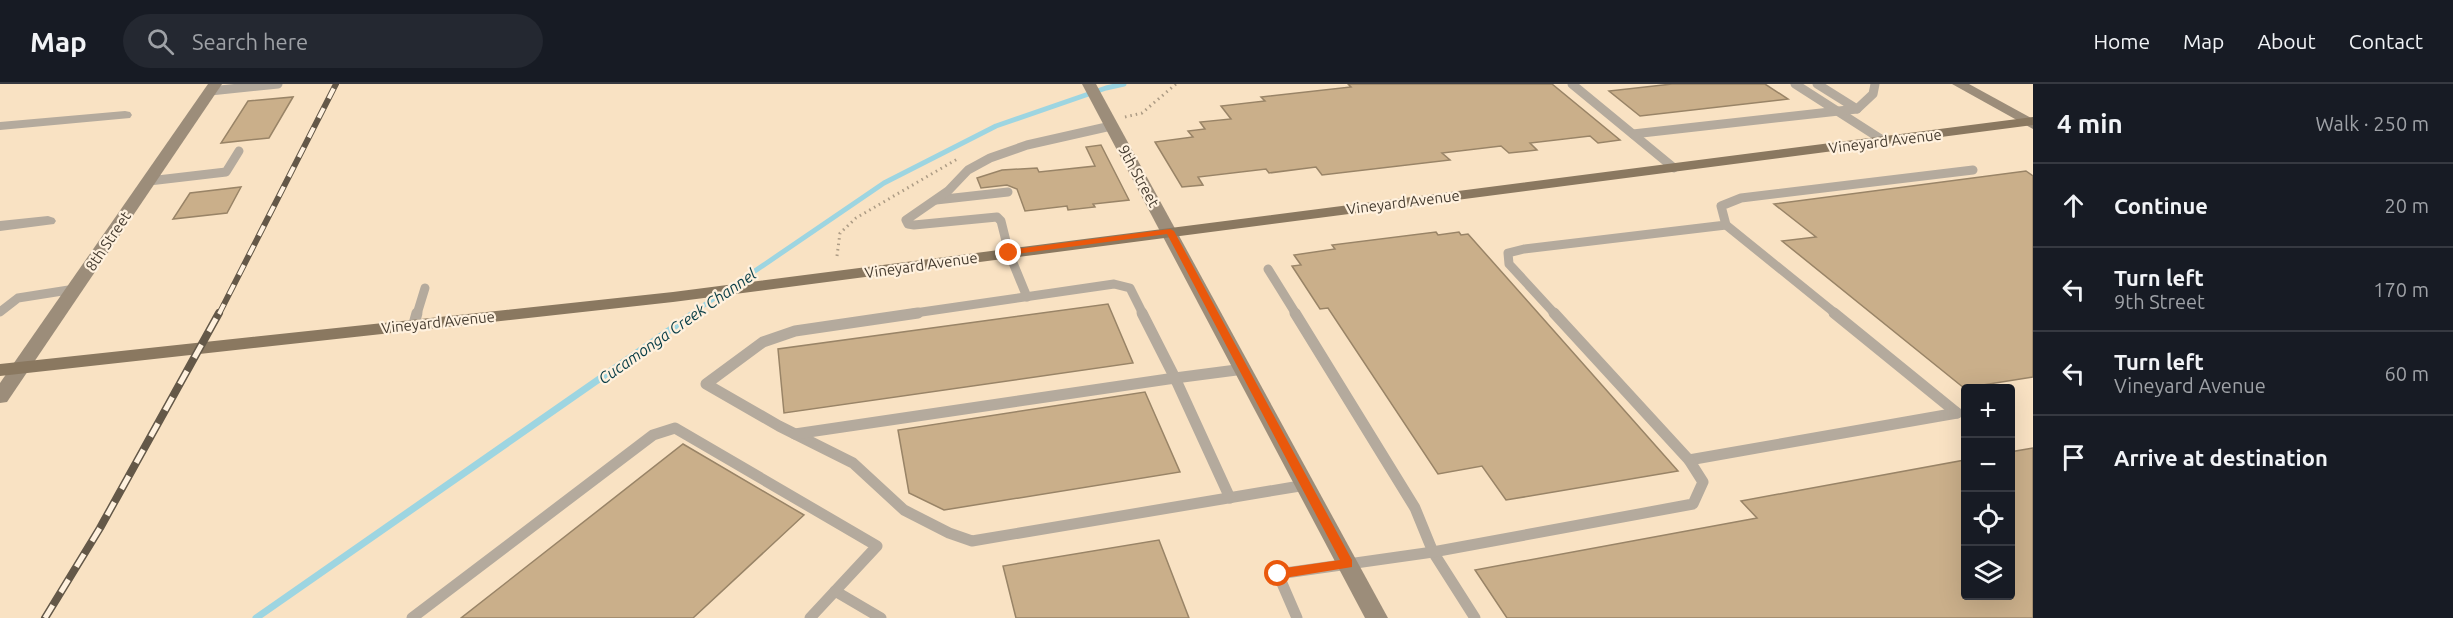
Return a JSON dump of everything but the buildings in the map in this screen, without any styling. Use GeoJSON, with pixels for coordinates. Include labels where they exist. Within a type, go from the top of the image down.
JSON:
{"type":"FeatureCollection","features":[{"type":"Feature","properties":{"kind":"main road","name":"Vineyard Avenue"},"geometry":{"type":"LineString","coordinates":[[0,370],[674,297],[1170,231],[2031,122]]}},
{"type":"Feature","properties":{"kind":"street","name":"9th Street"},"geometry":{"type":"LineString","coordinates":[[1089,84],[1377,618]]}},
{"type":"Feature","properties":{"kind":"street"},"geometry":{"type":"LineString","coordinates":[[1959,84],[2031,122]]}},
{"type":"Feature","properties":{"kind":"street","name":"8th Street"},"geometry":{"type":"LineString","coordinates":[[0,397],[213,88]]}},
{"type":"Feature","properties":{"kind":"street"},"geometry":{"type":"LineString","coordinates":[[0,126],[125,115]]}},
{"type":"Feature","properties":{"kind":"street"},"geometry":{"type":"LineString","coordinates":[[0,226],[48,221]]}},
{"type":"Feature","properties":{"kind":"lane"},"geometry":{"type":"LineString","coordinates":[[213,88],[278,84]]}},
{"type":"Feature","properties":{"kind":"lane"},"geometry":{"type":"LineString","coordinates":[[1572,84],[1578,84]]}},
{"type":"Feature","properties":{"kind":"lane"},"geometry":{"type":"LineString","coordinates":[[1572,84],[1674,168]]}},
{"type":"Feature","properties":{"kind":"lane"},"geometry":{"type":"LineString","coordinates":[[1795,84],[1884,141]]}},
{"type":"Feature","properties":{"kind":"lane"},"geometry":{"type":"LineString","coordinates":[[1817,84],[1857,109]]}},
{"type":"Feature","properties":{"kind":"lane"},"geometry":{"type":"LineString","coordinates":[[1633,134],[1857,109],[1873,94],[1875,84]]}},
{"type":"Feature","properties":{"kind":"lane"},"geometry":{"type":"LineString","coordinates":[[1027,297],[1009,253],[1002,221],[997,217],[914,225],[908,224],[906,220],[948,191],[968,170],[990,158],[1035,142],[1112,126]]}},
{"type":"Feature","properties":{"kind":"lane"},"geometry":{"type":"LineString","coordinates":[[148,181],[226,172],[239,151]]}},
{"type":"Feature","properties":{"kind":"lane"},"geometry":{"type":"LineString","coordinates":[[1689,460],[1957,413],[1726,225],[1721,206],[1741,198],[1974,170]]}},
{"type":"Feature","properties":{"kind":"lane"},"geometry":{"type":"LineString","coordinates":[[933,201],[1008,192]]}},
{"type":"Feature","properties":{"kind":"lane"},"geometry":{"type":"LineString","coordinates":[[1297,618],[1278,574],[1433,552],[1693,504],[1703,482],[1689,460],[1509,264],[1508,253],[1524,249],[1726,225]]}},
{"type":"Feature","properties":{"kind":"lane"},"geometry":{"type":"LineString","coordinates":[[1268,269],[1415,508],[1433,552],[1474,618]]}},
{"type":"Feature","properties":{"kind":"lane"},"geometry":{"type":"LineString","coordinates":[[1230,498],[1175,378],[1130,288],[1114,284],[795,331],[763,342],[706,384],[795,434],[853,463],[904,510],[949,533],[972,541],[1230,498],[1306,485]]}},
{"type":"Feature","properties":{"kind":"lane"},"geometry":{"type":"LineString","coordinates":[[414,324],[425,288]]}},
{"type":"Feature","properties":{"kind":"lane"},"geometry":{"type":"LineString","coordinates":[[0,312],[18,298],[75,289]]}},
{"type":"Feature","properties":{"kind":"lane"},"geometry":{"type":"LineString","coordinates":[[795,434],[1244,369]]}},
{"type":"Feature","properties":{"kind":"lane"},"geometry":{"type":"LineString","coordinates":[[412,618],[653,435],[675,428],[877,546],[810,618]]}},
{"type":"Feature","properties":{"kind":"lane"},"geometry":{"type":"LineString","coordinates":[[835,591],[881,618]]}},
{"type":"Feature","properties":{"kind":"path"},"geometry":{"type":"LineString","coordinates":[[1128,117],[1142,113],[1176,84]]}},
{"type":"Feature","properties":{"kind":"waterway","name":"Cucamonga Creek Channel"},"geometry":{"type":"LineString","coordinates":[[730,288],[884,183],[996,126],[1106,88],[1124,84]]}},
{"type":"Feature","properties":{"kind":"waterway","name":"Cucamonga Creek Channel"},"geometry":{"type":"LineString","coordinates":[[691,314],[722,293]]}},
{"type":"Feature","properties":{"kind":"waterway","name":"Cucamonga Creek Channel"},"geometry":{"type":"LineString","coordinates":[[256,618],[694,313]]}},
{"type":"Feature","properties":{"kind":"railway"},"geometry":{"type":"LineString","coordinates":[[219,314],[336,84]]}},
{"type":"Feature","properties":{"kind":"railway"},"geometry":{"type":"LineString","coordinates":[[45,618],[100,528],[219,313]]}},
{"type":"Feature","properties":{"kind":"route"},"geometry":{"type":"LineString","coordinates":[[1009,253],[1170,231],[1348,564],[1278,574]]}}]}
